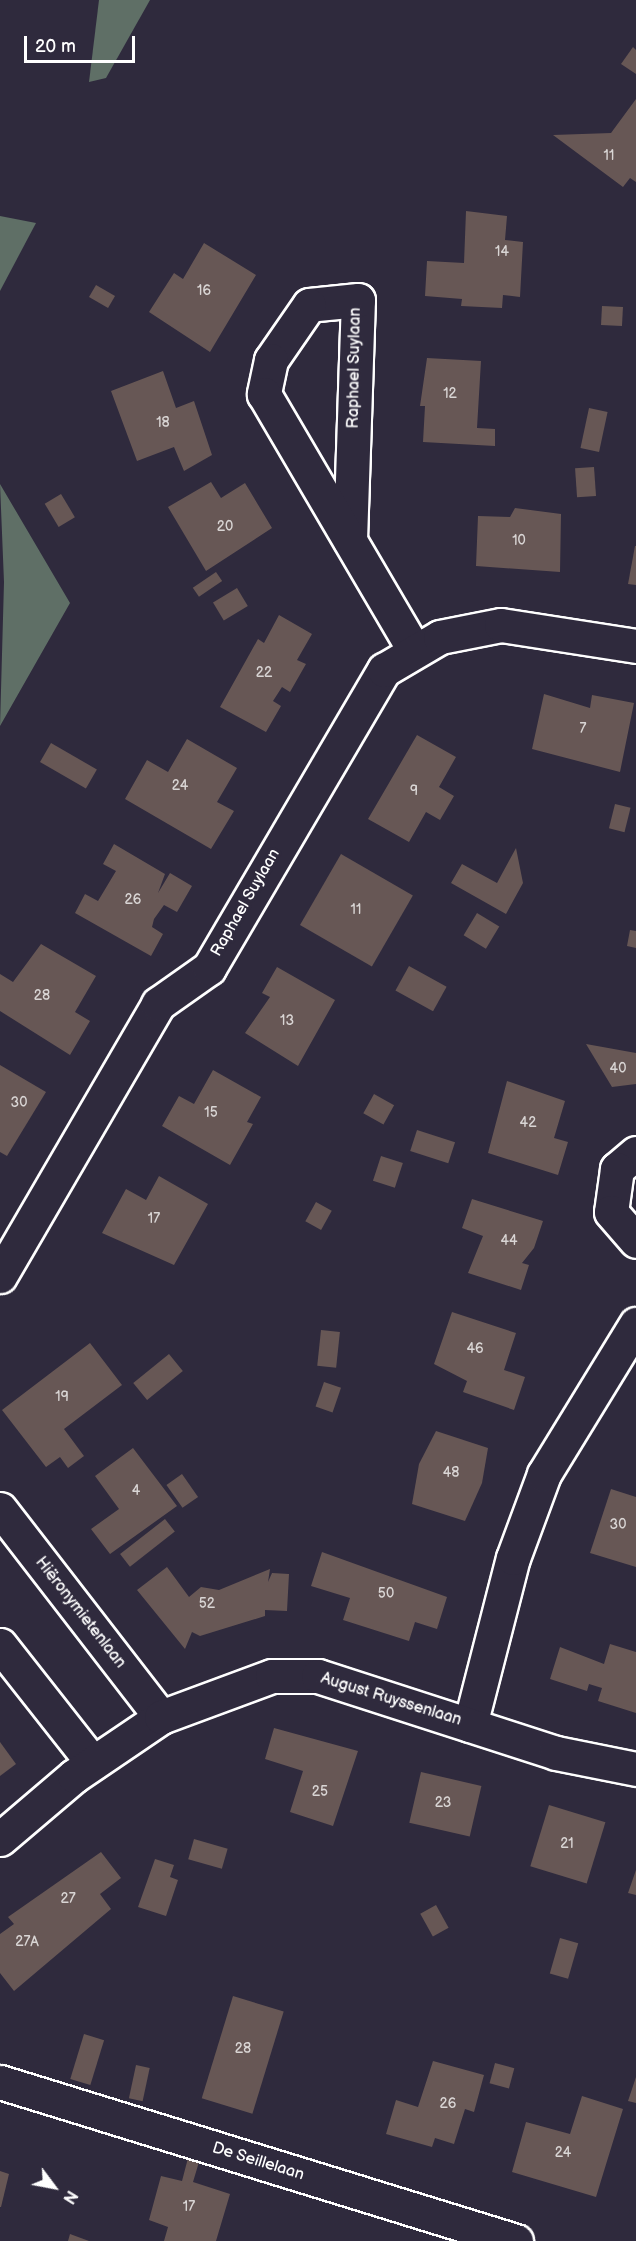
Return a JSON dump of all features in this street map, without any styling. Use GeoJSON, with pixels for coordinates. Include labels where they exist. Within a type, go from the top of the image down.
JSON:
{"type":"FeatureCollection","features":[{"type":"Feature","properties":{"kind":"street","name":"Raphael Suylaan"},"geometry":{"type":"LineString","coordinates":[[350,540],[358,300],[309,305],[271,360],[264,394],[415,651]]}},
{"type":"Feature","properties":{"kind":"street","name":"Raphael Suylaan"},"geometry":{"type":"LineString","coordinates":[[0,1276],[158,1004],[208,968],[384,669],[440,637],[501,625],[636,646]]}},
{"type":"Feature","properties":{"kind":"street"},"geometry":{"type":"LineString","coordinates":[[636,1153],[617,1169],[611,1212],[636,1240]]}},
{"type":"Feature","properties":{"kind":"street","name":"August Ruyssenlaan"},"geometry":{"type":"LineString","coordinates":[[470,1725],[513,1558],[544,1474],[636,1324]]}},
{"type":"Feature","properties":{"kind":"street","name":"Hiëronymietenlaan"},"geometry":{"type":"LineString","coordinates":[[0,1509],[161,1717]]}},
{"type":"Feature","properties":{"kind":"street"},"geometry":{"type":"LineString","coordinates":[[0,1645],[93,1763]]}},
{"type":"Feature","properties":{"kind":"street","name":"August Ruyssenlaan"},"geometry":{"type":"LineString","coordinates":[[0,1839],[93,1763],[161,1717],[272,1676],[318,1676],[556,1753],[636,1769]]}},
{"type":"Feature","properties":{"kind":"street","name":"De Seillelaan"},"geometry":{"type":"LineString","coordinates":[[0,2082],[516,2241]]}},
{"type":"Feature","properties":{"kind":"green space"},"geometry":{"type":"Polygon","coordinates":[[[99,0],[150,0],[106,78],[89,82],[99,0]]]}},
{"type":"Feature","properties":{"kind":"green space"},"geometry":{"type":"Polygon","coordinates":[[[0,216],[36,223],[0,291],[0,216]]]}},
{"type":"Feature","properties":{"kind":"green space"},"geometry":{"type":"Polygon","coordinates":[[[0,484],[70,603],[0,726],[4,582],[0,484]]]}},
{"type":"Feature","properties":{"kind":"building"},"geometry":{"type":"Polygon","coordinates":[[[633,47],[636,50],[636,74],[621,64],[633,47]]]}},
{"type":"Feature","properties":{"kind":"building"},"geometry":{"type":"Polygon","coordinates":[[[636,99],[636,182],[630,178],[623,187],[553,135],[611,133],[636,99]]]}},
{"type":"Feature","properties":{"kind":"building"},"geometry":{"type":"Polygon","coordinates":[[[466,211],[507,216],[505,240],[523,242],[520,297],[503,295],[502,308],[461,306],[462,299],[425,296],[427,261],[464,263],[466,211]]]}},
{"type":"Feature","properties":{"kind":"building"},"geometry":{"type":"Polygon","coordinates":[[[204,243],[256,275],[210,352],[149,312],[174,273],[183,279],[204,243]]]}},
{"type":"Feature","properties":{"kind":"building"},"geometry":{"type":"Polygon","coordinates":[[[96,285],[115,296],[108,308],[89,297],[96,285]]]}},
{"type":"Feature","properties":{"kind":"building"},"geometry":{"type":"Polygon","coordinates":[[[602,306],[623,307],[622,326],[601,325],[602,306]]]}},
{"type":"Feature","properties":{"kind":"building"},"geometry":{"type":"Polygon","coordinates":[[[427,358],[481,361],[477,428],[495,429],[495,446],[423,442],[425,406],[420,406],[427,358]]]}},
{"type":"Feature","properties":{"kind":"building"},"geometry":{"type":"Polygon","coordinates":[[[163,371],[176,408],[194,401],[212,455],[184,471],[174,447],[137,461],[111,391],[163,371]]]}},
{"type":"Feature","properties":{"kind":"building"},"geometry":{"type":"Polygon","coordinates":[[[589,408],[608,412],[599,452],[580,448],[589,408]]]}},
{"type":"Feature","properties":{"kind":"building"},"geometry":{"type":"Polygon","coordinates":[[[594,467],[596,496],[577,497],[575,468],[594,467]]]}},
{"type":"Feature","properties":{"kind":"building"},"geometry":{"type":"Polygon","coordinates":[[[211,482],[221,498],[245,483],[272,528],[206,571],[168,507],[211,482]]]}},
{"type":"Feature","properties":{"kind":"building"},"geometry":{"type":"Polygon","coordinates":[[[61,494],[75,517],[59,527],[45,504],[61,494]]]}},
{"type":"Feature","properties":{"kind":"building"},"geometry":{"type":"Polygon","coordinates":[[[515,508],[561,514],[560,572],[476,566],[478,516],[510,517],[515,508]]]}},
{"type":"Feature","properties":{"kind":"building"},"geometry":{"type":"Polygon","coordinates":[[[636,546],[636,585],[628,584],[636,546]]]}},
{"type":"Feature","properties":{"kind":"building"},"geometry":{"type":"Polygon","coordinates":[[[216,572],[222,581],[199,597],[193,588],[216,572]]]}},
{"type":"Feature","properties":{"kind":"building"},"geometry":{"type":"Polygon","coordinates":[[[237,588],[248,606],[224,620],[213,602],[237,588]]]}},
{"type":"Feature","properties":{"kind":"building"},"geometry":{"type":"Polygon","coordinates":[[[279,615],[312,634],[297,660],[306,664],[290,692],[282,687],[273,701],[281,706],[266,732],[220,707],[258,639],[264,643],[279,615]]]}},
{"type":"Feature","properties":{"kind":"building"},"geometry":{"type":"Polygon","coordinates":[[[544,694],[590,708],[592,695],[634,703],[620,772],[532,749],[544,694]]]}},
{"type":"Feature","properties":{"kind":"building"},"geometry":{"type":"Polygon","coordinates":[[[417,735],[456,757],[439,787],[454,796],[440,820],[426,812],[409,842],[368,819],[417,735]]]}},
{"type":"Feature","properties":{"kind":"building"},"geometry":{"type":"Polygon","coordinates":[[[187,739],[237,768],[217,802],[234,811],[211,849],[125,799],[147,760],[168,772],[187,739]]]}},
{"type":"Feature","properties":{"kind":"building"},"geometry":{"type":"Polygon","coordinates":[[[51,743],[97,770],[86,789],[40,762],[51,743]]]}},
{"type":"Feature","properties":{"kind":"building"},"geometry":{"type":"Polygon","coordinates":[[[615,804],[631,808],[624,832],[609,828],[615,804]]]}},
{"type":"Feature","properties":{"kind":"building"},"geometry":{"type":"Polygon","coordinates":[[[114,844],[165,874],[158,893],[170,873],[192,886],[177,912],[164,905],[154,919],[152,927],[163,934],[151,956],[75,913],[85,894],[98,901],[116,871],[103,864],[114,844]]]}},
{"type":"Feature","properties":{"kind":"building"},"geometry":{"type":"Polygon","coordinates":[[[516,848],[523,883],[506,914],[451,883],[462,864],[497,883],[516,848]]]}},
{"type":"Feature","properties":{"kind":"building"},"geometry":{"type":"Polygon","coordinates":[[[341,854],[413,896],[372,967],[300,925],[341,854]]]}},
{"type":"Feature","properties":{"kind":"building"},"geometry":{"type":"Polygon","coordinates":[[[477,913],[499,926],[486,949],[464,935],[477,913]]]}},
{"type":"Feature","properties":{"kind":"building"},"geometry":{"type":"Polygon","coordinates":[[[630,930],[636,931],[636,948],[627,946],[630,930]]]}},
{"type":"Feature","properties":{"kind":"building"},"geometry":{"type":"Polygon","coordinates":[[[41,944],[96,976],[75,1012],[90,1021],[70,1055],[0,1011],[0,974],[13,982],[41,944]]]}},
{"type":"Feature","properties":{"kind":"building"},"geometry":{"type":"Polygon","coordinates":[[[409,966],[447,987],[433,1011],[395,990],[409,966]]]}},
{"type":"Feature","properties":{"kind":"building"},"geometry":{"type":"Polygon","coordinates":[[[277,967],[335,1000],[298,1066],[245,1033],[270,997],[262,993],[277,967]]]}},
{"type":"Feature","properties":{"kind":"building"},"geometry":{"type":"Polygon","coordinates":[[[586,1044],[636,1053],[636,1084],[612,1087],[586,1044]]]}},
{"type":"Feature","properties":{"kind":"building"},"geometry":{"type":"Polygon","coordinates":[[[0,1065],[46,1092],[7,1156],[0,1152],[0,1065]]]}},
{"type":"Feature","properties":{"kind":"building"},"geometry":{"type":"Polygon","coordinates":[[[213,1070],[261,1097],[247,1122],[253,1124],[230,1165],[162,1126],[179,1096],[194,1104],[213,1070]]]}},
{"type":"Feature","properties":{"kind":"building"},"geometry":{"type":"Polygon","coordinates":[[[507,1081],[565,1101],[554,1138],[568,1142],[558,1175],[488,1153],[507,1081]]]}},
{"type":"Feature","properties":{"kind":"building"},"geometry":{"type":"Polygon","coordinates":[[[374,1094],[394,1105],[383,1124],[363,1113],[374,1094]]]}},
{"type":"Feature","properties":{"kind":"building"},"geometry":{"type":"Polygon","coordinates":[[[417,1130],[455,1142],[448,1163],[410,1151],[417,1130]]]}},
{"type":"Feature","properties":{"kind":"building"},"geometry":{"type":"Polygon","coordinates":[[[381,1156],[403,1163],[395,1188],[373,1181],[381,1156]]]}},
{"type":"Feature","properties":{"kind":"building"},"geometry":{"type":"Polygon","coordinates":[[[159,1176],[208,1204],[174,1265],[102,1233],[126,1189],[146,1200],[159,1176]]]}},
{"type":"Feature","properties":{"kind":"building"},"geometry":{"type":"Polygon","coordinates":[[[472,1199],[543,1221],[534,1248],[522,1263],[529,1265],[521,1290],[468,1273],[483,1236],[462,1228],[472,1199]]]}},
{"type":"Feature","properties":{"kind":"building"},"geometry":{"type":"Polygon","coordinates":[[[316,1202],[332,1211],[321,1230],[305,1221],[316,1202]]]}},
{"type":"Feature","properties":{"kind":"building"},"geometry":{"type":"Polygon","coordinates":[[[452,1312],[516,1333],[504,1370],[525,1377],[514,1410],[463,1392],[467,1381],[434,1364],[452,1312]]]}},
{"type":"Feature","properties":{"kind":"building"},"geometry":{"type":"Polygon","coordinates":[[[321,1330],[340,1332],[336,1368],[317,1366],[321,1330]]]}},
{"type":"Feature","properties":{"kind":"building"},"geometry":{"type":"Polygon","coordinates":[[[90,1343],[122,1385],[64,1429],[84,1456],[68,1468],[60,1457],[46,1467],[2,1410],[90,1343]]]}},
{"type":"Feature","properties":{"kind":"building"},"geometry":{"type":"Polygon","coordinates":[[[169,1354],[183,1371],[147,1400],[133,1383],[169,1354]]]}},
{"type":"Feature","properties":{"kind":"building"},"geometry":{"type":"Polygon","coordinates":[[[324,1382],[341,1388],[333,1412],[316,1407],[324,1382]]]}},
{"type":"Feature","properties":{"kind":"building"},"geometry":{"type":"Polygon","coordinates":[[[436,1431],[488,1448],[482,1483],[465,1521],[412,1504],[419,1464],[436,1431]]]}},
{"type":"Feature","properties":{"kind":"building"},"geometry":{"type":"Polygon","coordinates":[[[133,1448],[177,1506],[110,1554],[91,1529],[119,1509],[95,1476],[133,1448]]]}},
{"type":"Feature","properties":{"kind":"building"},"geometry":{"type":"Polygon","coordinates":[[[182,1474],[198,1497],[182,1508],[166,1485],[182,1474]]]}},
{"type":"Feature","properties":{"kind":"building"},"geometry":{"type":"Polygon","coordinates":[[[611,1489],[636,1497],[636,1567],[590,1553],[611,1489]]]}},
{"type":"Feature","properties":{"kind":"building"},"geometry":{"type":"Polygon","coordinates":[[[165,1519],[175,1532],[130,1567],[120,1554],[165,1519]]]}},
{"type":"Feature","properties":{"kind":"building"},"geometry":{"type":"Polygon","coordinates":[[[322,1552],[447,1597],[437,1629],[415,1622],[409,1641],[343,1620],[350,1598],[311,1586],[322,1552]]]}},
{"type":"Feature","properties":{"kind":"building"},"geometry":{"type":"Polygon","coordinates":[[[167,1567],[189,1597],[201,1587],[219,1590],[270,1569],[268,1582],[272,1573],[289,1574],[287,1611],[265,1610],[265,1616],[200,1636],[192,1632],[185,1649],[137,1590],[167,1567]]]}},
{"type":"Feature","properties":{"kind":"building"},"geometry":{"type":"Polygon","coordinates":[[[610,1644],[636,1652],[636,1713],[598,1701],[602,1688],[589,1684],[587,1691],[550,1679],[560,1647],[604,1664],[610,1644]]]}},
{"type":"Feature","properties":{"kind":"building"},"geometry":{"type":"Polygon","coordinates":[[[274,1728],[358,1751],[333,1826],[290,1812],[303,1771],[265,1759],[274,1728]]]}},
{"type":"Feature","properties":{"kind":"building"},"geometry":{"type":"Polygon","coordinates":[[[0,1742],[16,1764],[0,1776],[0,1742]]]}},
{"type":"Feature","properties":{"kind":"building"},"geometry":{"type":"Polygon","coordinates":[[[421,1772],[481,1786],[470,1837],[409,1823],[421,1772]]]}},
{"type":"Feature","properties":{"kind":"building"},"geometry":{"type":"Polygon","coordinates":[[[549,1805],[605,1822],[587,1883],[530,1866],[549,1805]]]}},
{"type":"Feature","properties":{"kind":"building"},"geometry":{"type":"Polygon","coordinates":[[[194,1839],[228,1849],[222,1869],[188,1859],[194,1839]]]}},
{"type":"Feature","properties":{"kind":"building"},"geometry":{"type":"Polygon","coordinates":[[[101,1852],[121,1878],[100,1894],[111,1909],[14,1991],[0,1973],[0,1934],[14,1924],[8,1917],[101,1852]]]}},
{"type":"Feature","properties":{"kind":"building"},"geometry":{"type":"Polygon","coordinates":[[[155,1859],[174,1865],[170,1877],[178,1880],[166,1916],[138,1907],[155,1859]]]}},
{"type":"Feature","properties":{"kind":"building"},"geometry":{"type":"Polygon","coordinates":[[[636,1870],[636,1895],[628,1893],[636,1870]]]}},
{"type":"Feature","properties":{"kind":"building"},"geometry":{"type":"Polygon","coordinates":[[[436,1905],[449,1928],[433,1936],[420,1914],[436,1905]]]}},
{"type":"Feature","properties":{"kind":"building"},"geometry":{"type":"Polygon","coordinates":[[[560,1938],[578,1943],[568,1979],[550,1974],[560,1938]]]}},
{"type":"Feature","properties":{"kind":"building"},"geometry":{"type":"Polygon","coordinates":[[[233,1996],[284,2011],[252,2114],[202,2098],[233,1996]]]}},
{"type":"Feature","properties":{"kind":"building"},"geometry":{"type":"Polygon","coordinates":[[[84,2034],[104,2040],[90,2085],[70,2079],[84,2034]]]}},
{"type":"Feature","properties":{"kind":"building"},"geometry":{"type":"Polygon","coordinates":[[[433,2061],[484,2075],[474,2112],[465,2109],[454,2144],[435,2138],[432,2147],[386,2134],[396,2100],[418,2107],[433,2061]]]}},
{"type":"Feature","properties":{"kind":"building"},"geometry":{"type":"Polygon","coordinates":[[[495,2063],[514,2068],[509,2088],[490,2083],[495,2063]]]}},
{"type":"Feature","properties":{"kind":"building"},"geometry":{"type":"Polygon","coordinates":[[[136,2065],[150,2068],[143,2101],[129,2098],[136,2065]]]}},
{"type":"Feature","properties":{"kind":"building"},"geometry":{"type":"Polygon","coordinates":[[[636,2077],[636,2103],[628,2101],[636,2077]]]}},
{"type":"Feature","properties":{"kind":"building"},"geometry":{"type":"Polygon","coordinates":[[[582,2096],[623,2109],[596,2197],[512,2172],[526,2122],[570,2134],[582,2096]]]}},
{"type":"Feature","properties":{"kind":"building"},"geometry":{"type":"Polygon","coordinates":[[[188,2158],[199,2162],[193,2182],[230,2194],[216,2241],[164,2241],[168,2227],[149,2220],[161,2176],[182,2181],[188,2158]]]}},
{"type":"Feature","properties":{"kind":"building"},"geometry":{"type":"Polygon","coordinates":[[[0,2171],[9,2174],[1,2207],[0,2207],[0,2171]]]}},
{"type":"Feature","properties":{"kind":"building"},"geometry":{"type":"Polygon","coordinates":[[[70,2234],[89,2241],[68,2241],[70,2234]]]}}]}
